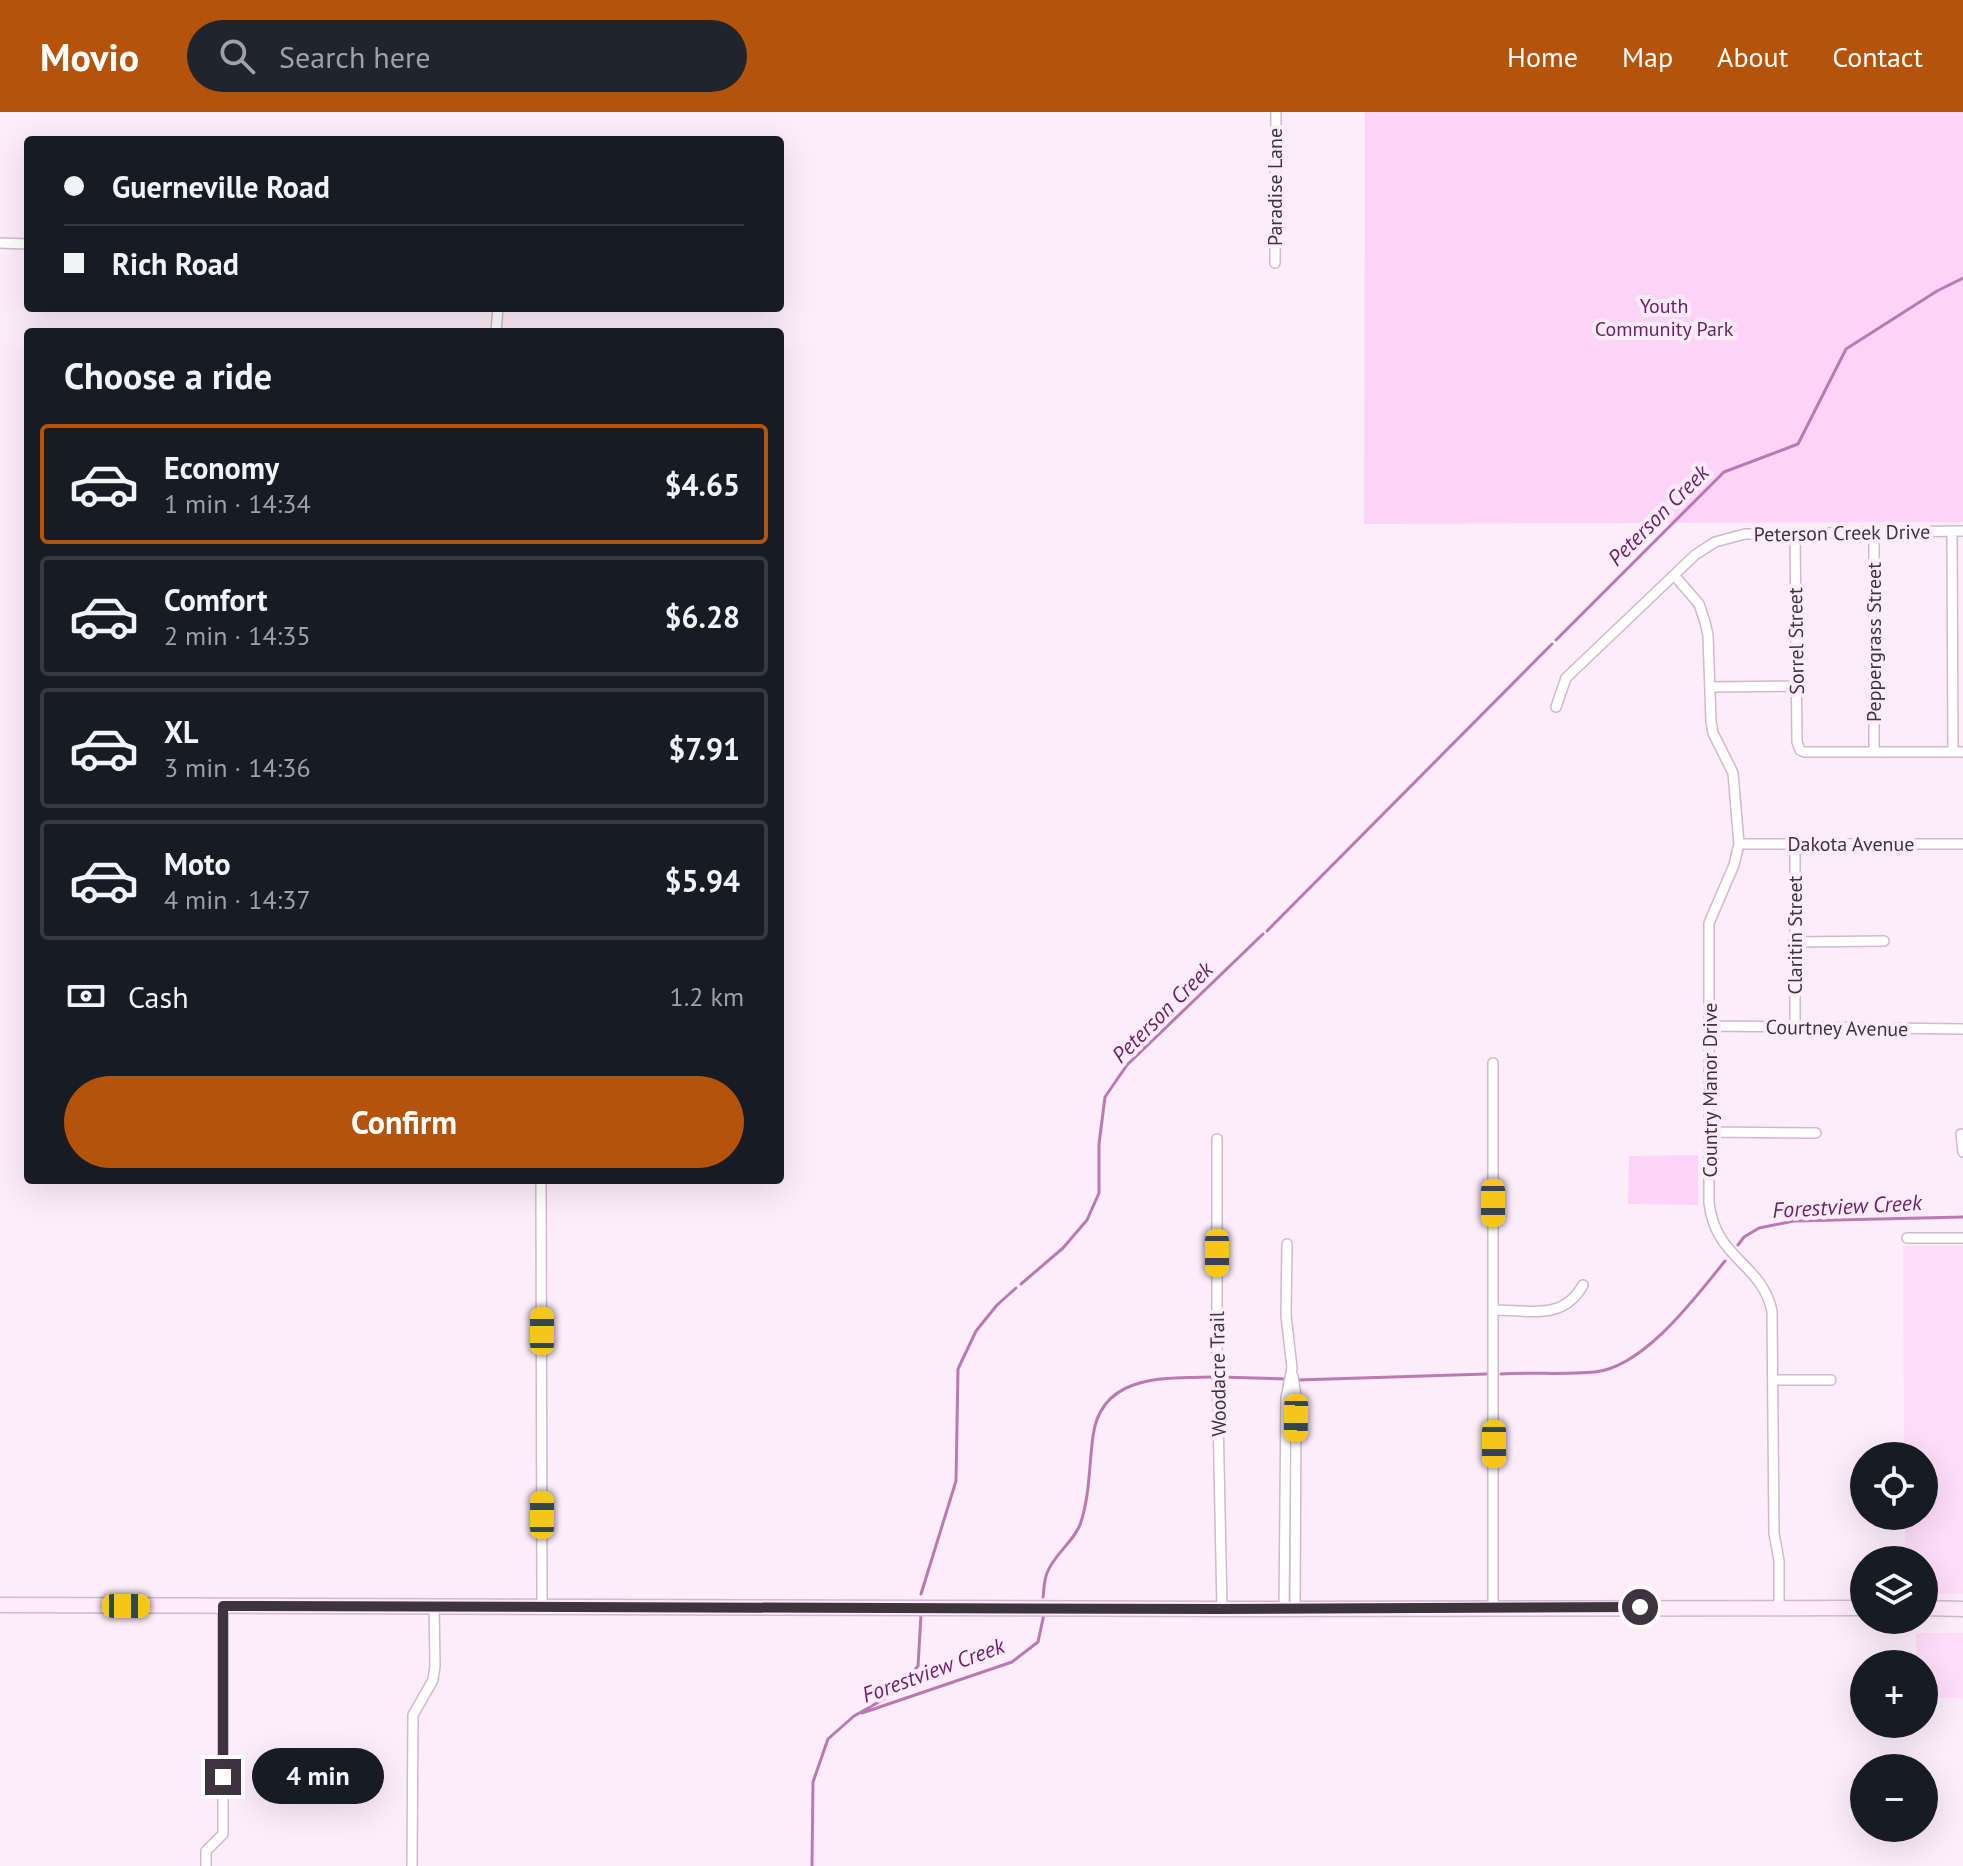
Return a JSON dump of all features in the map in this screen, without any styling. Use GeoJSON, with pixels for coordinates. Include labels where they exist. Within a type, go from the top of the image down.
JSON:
{"type":"FeatureCollection","features":[{"type":"Feature","properties":{"kind":"main road"},"geometry":{"type":"LineString","coordinates":[[0,1605],[1850,1608]]}},
{"type":"Feature","properties":{"kind":"main road"},"geometry":{"type":"LineString","coordinates":[[1938,1608],[1963,1609]]}},
{"type":"Feature","properties":{"kind":"street","name":"Paradise Lane"},"geometry":{"type":"LineString","coordinates":[[1275,263],[1276,112]]}},
{"type":"Feature","properties":{"kind":"street"},"geometry":{"type":"LineString","coordinates":[[0,243],[24,244]]}},
{"type":"Feature","properties":{"kind":"street"},"geometry":{"type":"LineString","coordinates":[[1874,752],[1958,752],[1958,531]]}},
{"type":"Feature","properties":{"kind":"street","name":"Peterson Creek Drive"},"geometry":{"type":"LineString","coordinates":[[1556,707],[1566,678],[1695,555],[1715,542],[1745,534],[1958,531]]}},
{"type":"Feature","properties":{"kind":"street","name":"Peppergrass Street"},"geometry":{"type":"LineString","coordinates":[[1874,532],[1874,752]]}},
{"type":"Feature","properties":{"kind":"street","name":"Sorrel Street"},"geometry":{"type":"LineString","coordinates":[[1795,533],[1799,748],[1804,752],[1874,752]]}},
{"type":"Feature","properties":{"kind":"street","name":"Country Manor Drive"},"geometry":{"type":"LineString","coordinates":[[1674,575],[1702,611],[1708,635],[1713,733],[1733,773],[1739,844],[1734,865],[1709,923],[1712,1217],[1725,1246],[1759,1280],[1770,1304],[1774,1380],[1774,1533],[1779,1561],[1779,1607]]}},
{"type":"Feature","properties":{"kind":"street"},"geometry":{"type":"LineString","coordinates":[[1710,687],[1796,686]]}},
{"type":"Feature","properties":{"kind":"street","name":"Dakota Avenue"},"geometry":{"type":"LineString","coordinates":[[1739,844],[1963,844]]}},
{"type":"Feature","properties":{"kind":"street","name":"Claritin Street"},"geometry":{"type":"LineString","coordinates":[[1795,844],[1795,1026]]}},
{"type":"Feature","properties":{"kind":"street"},"geometry":{"type":"LineString","coordinates":[[1793,942],[1884,941]]}},
{"type":"Feature","properties":{"kind":"street","name":"Courtney Avenue"},"geometry":{"type":"LineString","coordinates":[[1710,1026],[1963,1029]]}},
{"type":"Feature","properties":{"kind":"street"},"geometry":{"type":"LineString","coordinates":[[1493,1063],[1493,1607]]}},
{"type":"Feature","properties":{"kind":"street"},"geometry":{"type":"LineString","coordinates":[[1709,1132],[1816,1133]]}},
{"type":"Feature","properties":{"kind":"street"},"geometry":{"type":"LineString","coordinates":[[1961,1134],[1963,1152]]}},
{"type":"Feature","properties":{"kind":"street","name":"Woodacre Trail"},"geometry":{"type":"LineString","coordinates":[[1217,1139],[1217,1367],[1222,1609]]}},
{"type":"Feature","properties":{"kind":"street"},"geometry":{"type":"LineString","coordinates":[[541,1184],[542,1606]]}},
{"type":"Feature","properties":{"kind":"street"},"geometry":{"type":"LineString","coordinates":[[1907,1238],[1963,1238]]}},
{"type":"Feature","properties":{"kind":"street"},"geometry":{"type":"LineString","coordinates":[[1287,1244],[1286,1315],[1296,1397],[1290,1609]]}},
{"type":"Feature","properties":{"kind":"street"},"geometry":{"type":"LineString","coordinates":[[1494,1310],[1560,1309],[1570,1304],[1583,1285]]}},
{"type":"Feature","properties":{"kind":"street"},"geometry":{"type":"LineString","coordinates":[[1774,1380],[1831,1380]]}},
{"type":"Feature","properties":{"kind":"street"},"geometry":{"type":"LineString","coordinates":[[206,1866],[206,1851],[223,1834],[223,1606]]}},
{"type":"Feature","properties":{"kind":"street"},"geometry":{"type":"LineString","coordinates":[[412,1866],[413,1715],[433,1680],[434,1606]]}},
{"type":"Feature","properties":{"kind":"shaded area"},"geometry":{"type":"Polygon","coordinates":[[[1903,1246],[1963,1246],[1963,1594],[1938,1594],[1938,1546],[1905,1546],[1905,1530],[1938,1530],[1938,1442],[1904,1442],[1903,1246]]]}},
{"type":"Feature","properties":{"kind":"shaded area"},"geometry":{"type":"Polygon","coordinates":[[[1963,1633],[1963,1698],[1938,1698],[1938,1650],[1916,1650],[1916,1634],[1963,1633]]]}},
{"type":"Feature","properties":{"kind":"green space","name":"Youth Community Park"},"geometry":{"type":"Polygon","coordinates":[[[1365,112],[1963,112],[1963,522],[1364,524],[1365,112]]]}},
{"type":"Feature","properties":{"kind":"green space"},"geometry":{"type":"Polygon","coordinates":[[[1698,1155],[1698,1205],[1628,1204],[1629,1156],[1698,1155]]]}},
{"type":"Feature","properties":{"kind":"waterway","name":"Peterson Creek"},"geometry":{"type":"LineString","coordinates":[[1556,640],[1724,472],[1798,444],[1846,349],[1963,278]]}},
{"type":"Feature","properties":{"kind":"waterway","name":"Peterson Creek"},"geometry":{"type":"LineString","coordinates":[[1267,931],[1552,644]]}},
{"type":"Feature","properties":{"kind":"waterway","name":"Peterson Creek"},"geometry":{"type":"LineString","coordinates":[[1021,1284],[1063,1248],[1087,1220],[1099,1193],[1099,1144],[1105,1097],[1127,1065],[1263,934]]}},
{"type":"Feature","properties":{"kind":"waterway","name":"Forestview Creek"},"geometry":{"type":"LineString","coordinates":[[1738,1245],[1744,1237],[1759,1228],[1794,1221],[1963,1217]]}},
{"type":"Feature","properties":{"kind":"waterway","name":"Forestview Creek"},"geometry":{"type":"LineString","coordinates":[[1501,1374],[1595,1372],[1632,1358],[1667,1328],[1725,1261]]}},
{"type":"Feature","properties":{"kind":"waterway","name":"Peterson Creek"},"geometry":{"type":"LineString","coordinates":[[921,1594],[956,1481],[958,1369],[976,1331],[1016,1288]]}},
{"type":"Feature","properties":{"kind":"waterway","name":"Forestview Creek"},"geometry":{"type":"LineString","coordinates":[[1298,1380],[1486,1374]]}},
{"type":"Feature","properties":{"kind":"waterway","name":"Forestview Creek"},"geometry":{"type":"LineString","coordinates":[[1043,1597],[1050,1566],[1081,1522],[1088,1490],[1093,1436],[1098,1416],[1108,1401],[1122,1390],[1155,1380],[1212,1377]]}},
{"type":"Feature","properties":{"kind":"waterway","name":"Forestview Creek"},"geometry":{"type":"LineString","coordinates":[[1219,1377],[1287,1379]]}},
{"type":"Feature","properties":{"kind":"waterway","name":"Forestview Creek"},"geometry":{"type":"LineString","coordinates":[[862,1713],[1012,1662],[1038,1642],[1044,1614]]}},
{"type":"Feature","properties":{"kind":"waterway","name":"Peterson Creek"},"geometry":{"type":"LineString","coordinates":[[812,1866],[813,1782],[828,1739],[854,1716],[898,1691],[918,1666],[921,1615]]}},
{"type":"Feature","properties":{"kind":"route"},"geometry":{"type":"LineString","coordinates":[[223,1777],[223,1606],[1640,1607]]}}]}
